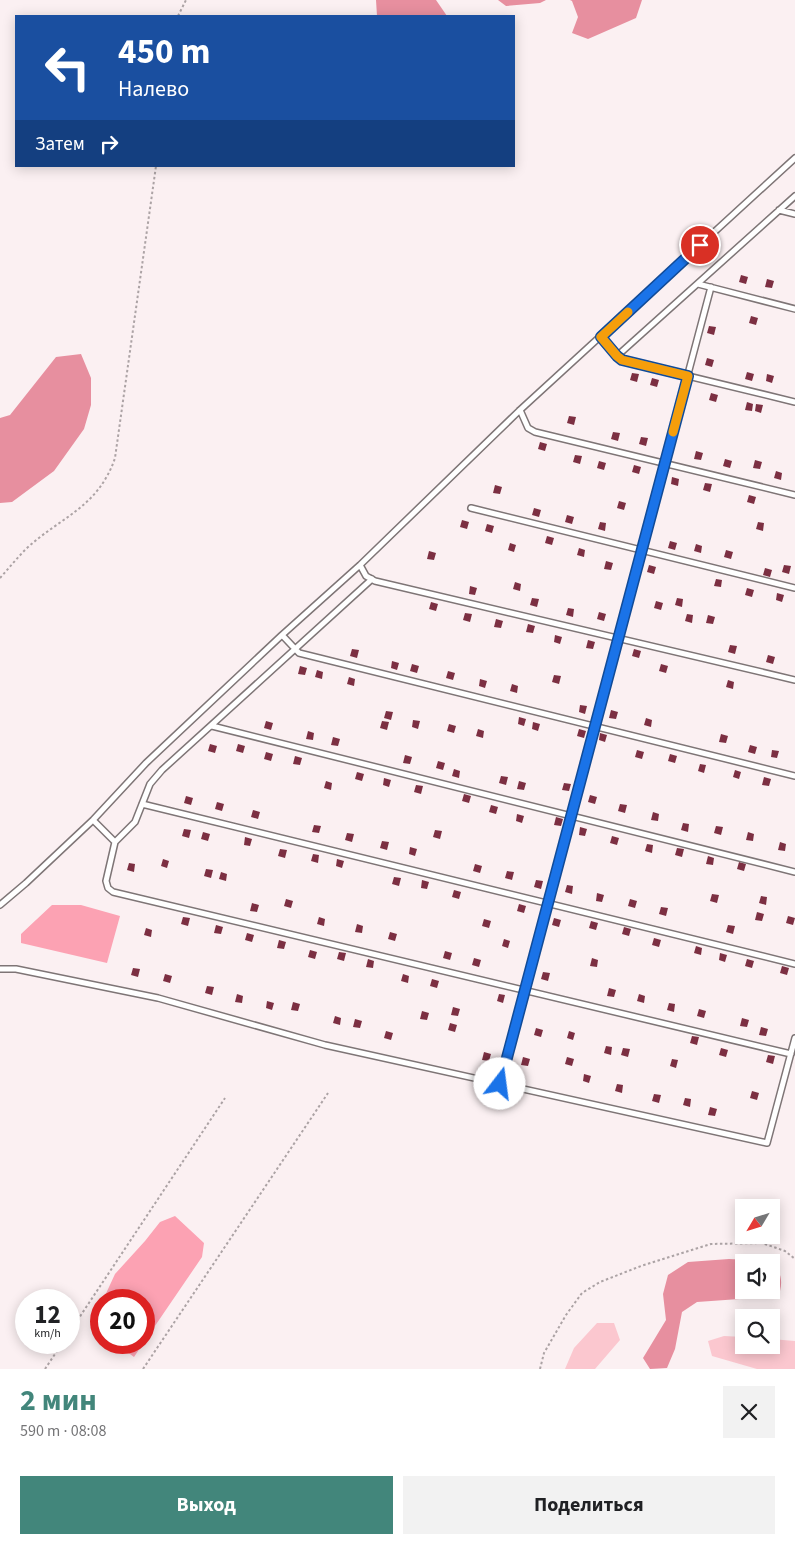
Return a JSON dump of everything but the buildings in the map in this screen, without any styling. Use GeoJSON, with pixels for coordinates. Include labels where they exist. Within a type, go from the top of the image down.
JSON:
{"type":"FeatureCollection","features":[{"type":"Feature","properties":{"kind":"lane"},"geometry":{"type":"LineString","coordinates":[[0,905],[93,820],[146,763],[282,635],[360,565],[520,410],[795,158]]}},
{"type":"Feature","properties":{"kind":"lane"},"geometry":{"type":"LineString","coordinates":[[617,356],[795,196]]}},
{"type":"Feature","properties":{"kind":"lane"},"geometry":{"type":"LineString","coordinates":[[779,210],[795,214]]}},
{"type":"Feature","properties":{"kind":"lane"},"geometry":{"type":"LineString","coordinates":[[698,284],[795,309]]}},
{"type":"Feature","properties":{"kind":"lane"},"geometry":{"type":"LineString","coordinates":[[500,1084],[711,287]]}},
{"type":"Feature","properties":{"kind":"lane"},"geometry":{"type":"LineString","coordinates":[[601,337],[622,360],[795,402]]}},
{"type":"Feature","properties":{"kind":"lane"},"geometry":{"type":"LineString","coordinates":[[520,410],[528,428],[535,432],[795,495]]}},
{"type":"Feature","properties":{"kind":"lane"},"geometry":{"type":"LineString","coordinates":[[471,508],[795,588]]}},
{"type":"Feature","properties":{"kind":"lane"},"geometry":{"type":"LineString","coordinates":[[360,565],[366,576],[372,579],[795,680]]}},
{"type":"Feature","properties":{"kind":"lane"},"geometry":{"type":"LineString","coordinates":[[372,579],[162,770],[150,784],[135,822],[114,842],[106,881],[108,888],[113,892],[791,1054]]}},
{"type":"Feature","properties":{"kind":"lane"},"geometry":{"type":"LineString","coordinates":[[282,635],[299,653],[795,776]]}},
{"type":"Feature","properties":{"kind":"lane"},"geometry":{"type":"LineString","coordinates":[[212,726],[795,872]]}},
{"type":"Feature","properties":{"kind":"lane"},"geometry":{"type":"LineString","coordinates":[[142,804],[795,964]]}},
{"type":"Feature","properties":{"kind":"lane"},"geometry":{"type":"LineString","coordinates":[[93,820],[114,842]]}},
{"type":"Feature","properties":{"kind":"lane"},"geometry":{"type":"LineString","coordinates":[[0,969],[16,969],[158,998],[325,1045],[767,1143],[795,1038]]}},
{"type":"Feature","properties":{"kind":"path"},"geometry":{"type":"LineString","coordinates":[[178,15],[186,0]]}},
{"type":"Feature","properties":{"kind":"path"},"geometry":{"type":"LineString","coordinates":[[0,578],[27,548],[93,496],[110,472],[115,458],[156,167]]}},
{"type":"Feature","properties":{"kind":"path"},"geometry":{"type":"LineString","coordinates":[[143,1369],[328,1094]]}},
{"type":"Feature","properties":{"kind":"path"},"geometry":{"type":"LineString","coordinates":[[80,1316],[225,1098]]}},
{"type":"Feature","properties":{"kind":"path"},"geometry":{"type":"LineString","coordinates":[[540,1369],[544,1353],[566,1315],[582,1293],[600,1282],[641,1266],[711,1244],[762,1243],[785,1251],[795,1259]]}},
{"type":"Feature","properties":{"kind":"path"},"geometry":{"type":"LineString","coordinates":[[45,1369],[54,1354]]}},
{"type":"Feature","properties":{"kind":"shaded area"},"geometry":{"type":"Polygon","coordinates":[[[376,0],[436,0],[446,15],[377,15],[376,0]]]}},
{"type":"Feature","properties":{"kind":"shaded area"},"geometry":{"type":"Polygon","coordinates":[[[498,0],[546,0],[540,3],[506,6],[498,0]]]}},
{"type":"Feature","properties":{"kind":"shaded area"},"geometry":{"type":"Polygon","coordinates":[[[570,0],[642,0],[636,18],[588,39],[572,33],[578,17],[570,0]]]}},
{"type":"Feature","properties":{"kind":"shaded area"},"geometry":{"type":"Polygon","coordinates":[[[81,354],[91,378],[91,405],[84,429],[54,471],[12,502],[0,503],[0,418],[10,415],[56,357],[81,354]]]}},
{"type":"Feature","properties":{"kind":"shaded area"},"geometry":{"type":"Polygon","coordinates":[[[52,905],[81,905],[120,916],[107,963],[21,943],[21,934],[52,905]]]}},
{"type":"Feature","properties":{"kind":"shaded area"},"geometry":{"type":"Polygon","coordinates":[[[175,1216],[204,1243],[202,1257],[155,1326],[155,1289],[108,1289],[115,1274],[160,1222],[175,1216]]]}},
{"type":"Feature","properties":{"kind":"shaded area"},"geometry":{"type":"Polygon","coordinates":[[[735,1259],[735,1299],[740,1299],[697,1302],[682,1312],[675,1349],[667,1368],[650,1369],[643,1358],[666,1320],[663,1294],[668,1275],[688,1262],[735,1259]]]}},
{"type":"Feature","properties":{"kind":"shaded area"},"geometry":{"type":"Polygon","coordinates":[[[597,1323],[614,1323],[620,1340],[595,1369],[565,1369],[574,1348],[597,1323]]]}},
{"type":"Feature","properties":{"kind":"shaded area"},"geometry":{"type":"Polygon","coordinates":[[[724,1336],[735,1337],[735,1354],[780,1354],[780,1340],[795,1341],[795,1369],[757,1369],[712,1356],[708,1341],[724,1336]]]}},
{"type":"Feature","properties":{"kind":"slow traffic"},"geometry":{"type":"LineString","coordinates":[[628,312],[601,337],[622,360],[688,376],[673,432]]}},
{"type":"Feature","properties":{"kind":"route"},"geometry":{"type":"LineString","coordinates":[[500,1084],[688,376],[622,360],[601,337],[700,245]]}}]}
